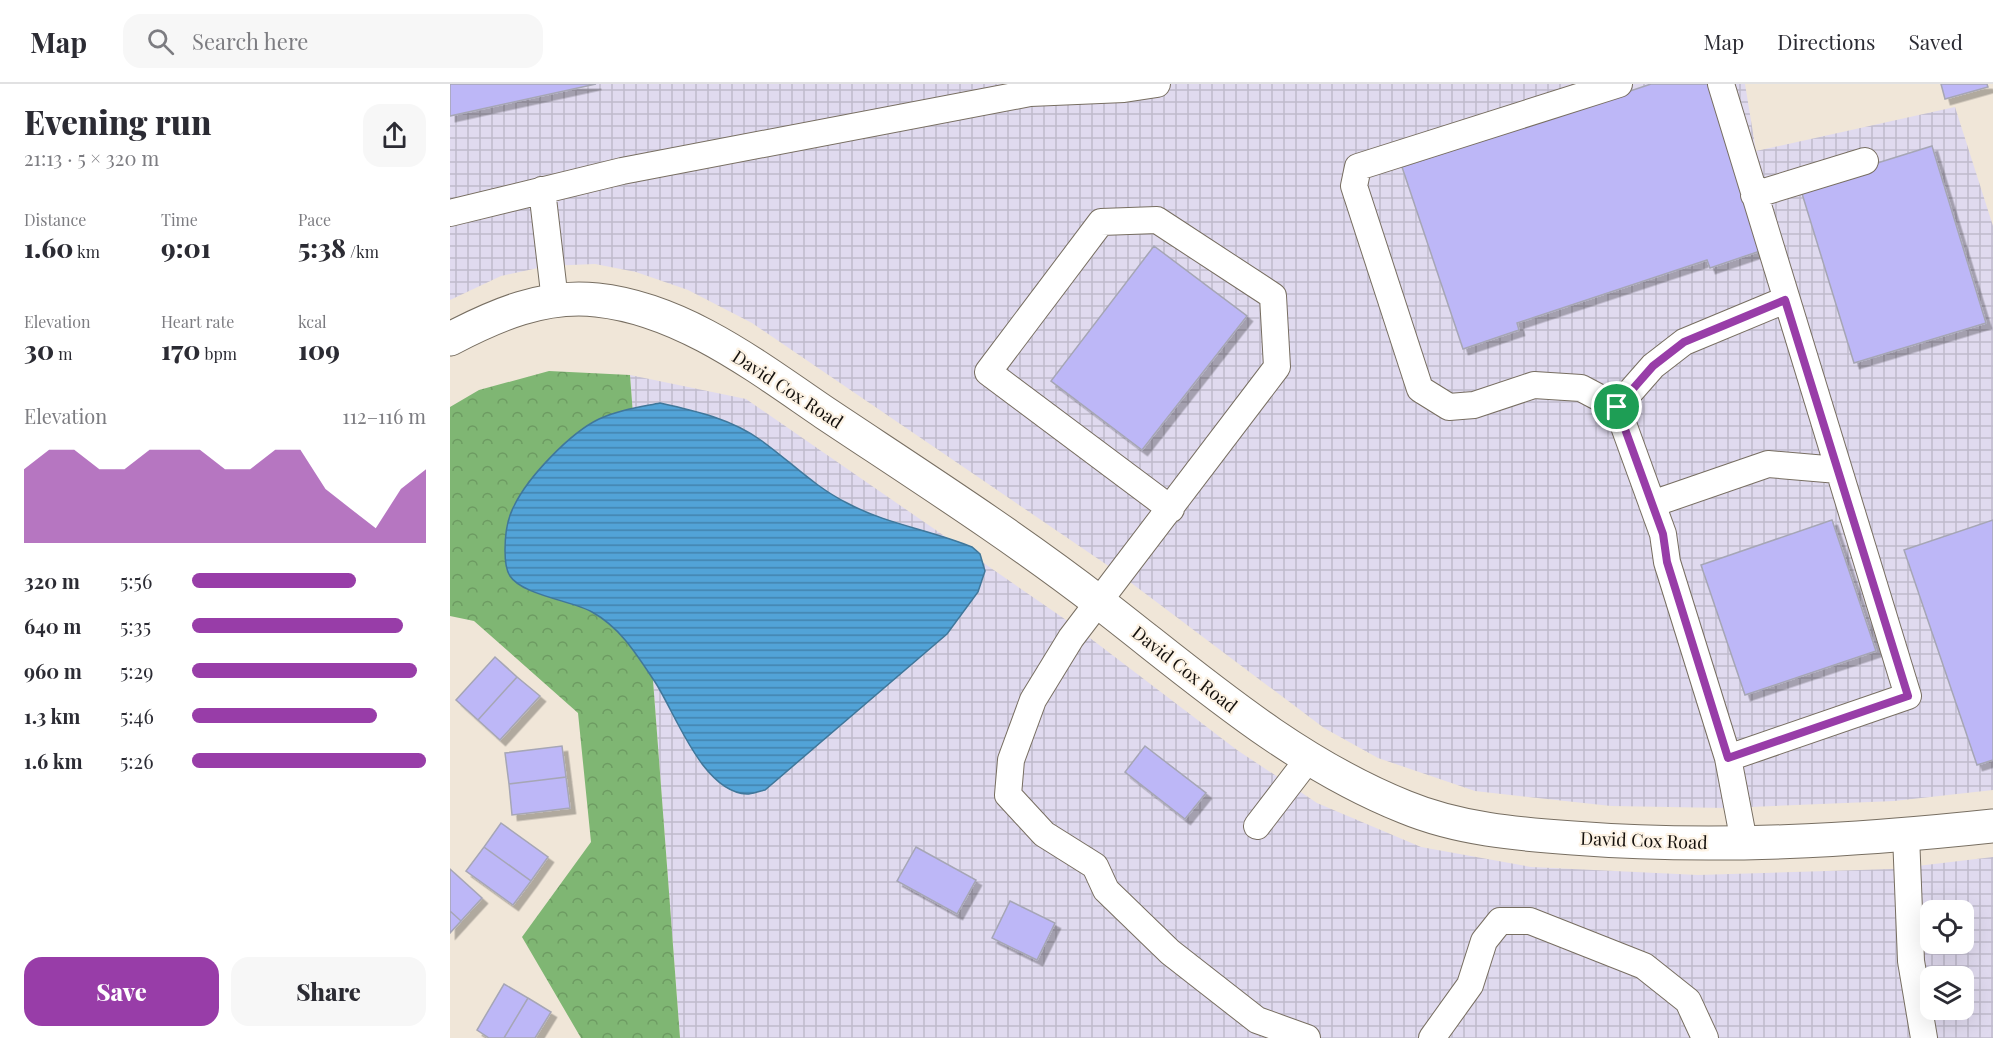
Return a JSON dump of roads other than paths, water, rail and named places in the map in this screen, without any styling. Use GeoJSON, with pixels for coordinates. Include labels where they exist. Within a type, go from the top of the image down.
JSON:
{"type":"FeatureCollection","features":[{"type":"Feature","properties":{"kind":"main road","name":"David Cox Road"},"geometry":{"type":"LineString","coordinates":[[450,339],[494,316],[555,301],[594,299],[628,305],[655,314],[711,340],[749,361],[950,496],[1100,603],[1209,688],[1309,759],[1355,786],[1410,809],[1452,822],[1533,835],[1611,841],[1743,842],[1906,835],[1993,826]]}},
{"type":"Feature","properties":{"kind":"street"},"geometry":{"type":"LineString","coordinates":[[450,213],[622,171],[1030,93],[1124,89],[1157,84]]}},
{"type":"Feature","properties":{"kind":"street"},"geometry":{"type":"LineString","coordinates":[[1619,84],[1358,167],[1354,186],[1420,389],[1449,407],[1474,405],[1534,385],[1581,388],[1617,407],[1663,534],[1667,562],[1728,758],[1743,842]]}},
{"type":"Feature","properties":{"kind":"street"},"geometry":{"type":"LineString","coordinates":[[1721,84],[1785,300],[1908,696],[1728,758]]}},
{"type":"Feature","properties":{"kind":"street"},"geometry":{"type":"LineString","coordinates":[[1754,195],[1865,161]]}},
{"type":"Feature","properties":{"kind":"street"},"geometry":{"type":"LineString","coordinates":[[542,190],[555,301]]}},
{"type":"Feature","properties":{"kind":"street"},"geometry":{"type":"LineString","coordinates":[[1171,509],[988,372],[1101,222],[1157,220],[1273,296],[1277,367],[1171,509],[1100,603],[1071,638],[1033,700],[1011,760],[1008,795],[1044,834],[1095,866],[1106,890],[1170,952],[1257,1020],[1307,1038]]}},
{"type":"Feature","properties":{"kind":"street"},"geometry":{"type":"LineString","coordinates":[[1617,407],[1653,366],[1684,342],[1785,300]]}},
{"type":"Feature","properties":{"kind":"street"},"geometry":{"type":"LineString","coordinates":[[1652,504],[1768,464],[1838,470]]}},
{"type":"Feature","properties":{"kind":"street"},"geometry":{"type":"LineString","coordinates":[[1257,826],[1309,759]]}},
{"type":"Feature","properties":{"kind":"street"},"geometry":{"type":"LineString","coordinates":[[1906,835],[1911,961],[1924,1038]]}},
{"type":"Feature","properties":{"kind":"street"},"geometry":{"type":"LineString","coordinates":[[1432,1038],[1470,985],[1484,941],[1500,921],[1530,921],[1644,966],[1688,1001],[1705,1038]]}},
{"type":"Feature","properties":{"kind":"water"},"geometry":{"type":"Polygon","coordinates":[[[660,403],[726,421],[750,433],[824,490],[862,510],[972,547],[980,554],[985,571],[978,592],[947,634],[765,790],[747,794],[731,790],[716,780],[703,766],[642,662],[612,626],[584,608],[536,593],[516,583],[506,567],[505,539],[508,522],[520,495],[539,469],[575,434],[599,419],[621,411],[660,403]]]}}]}
